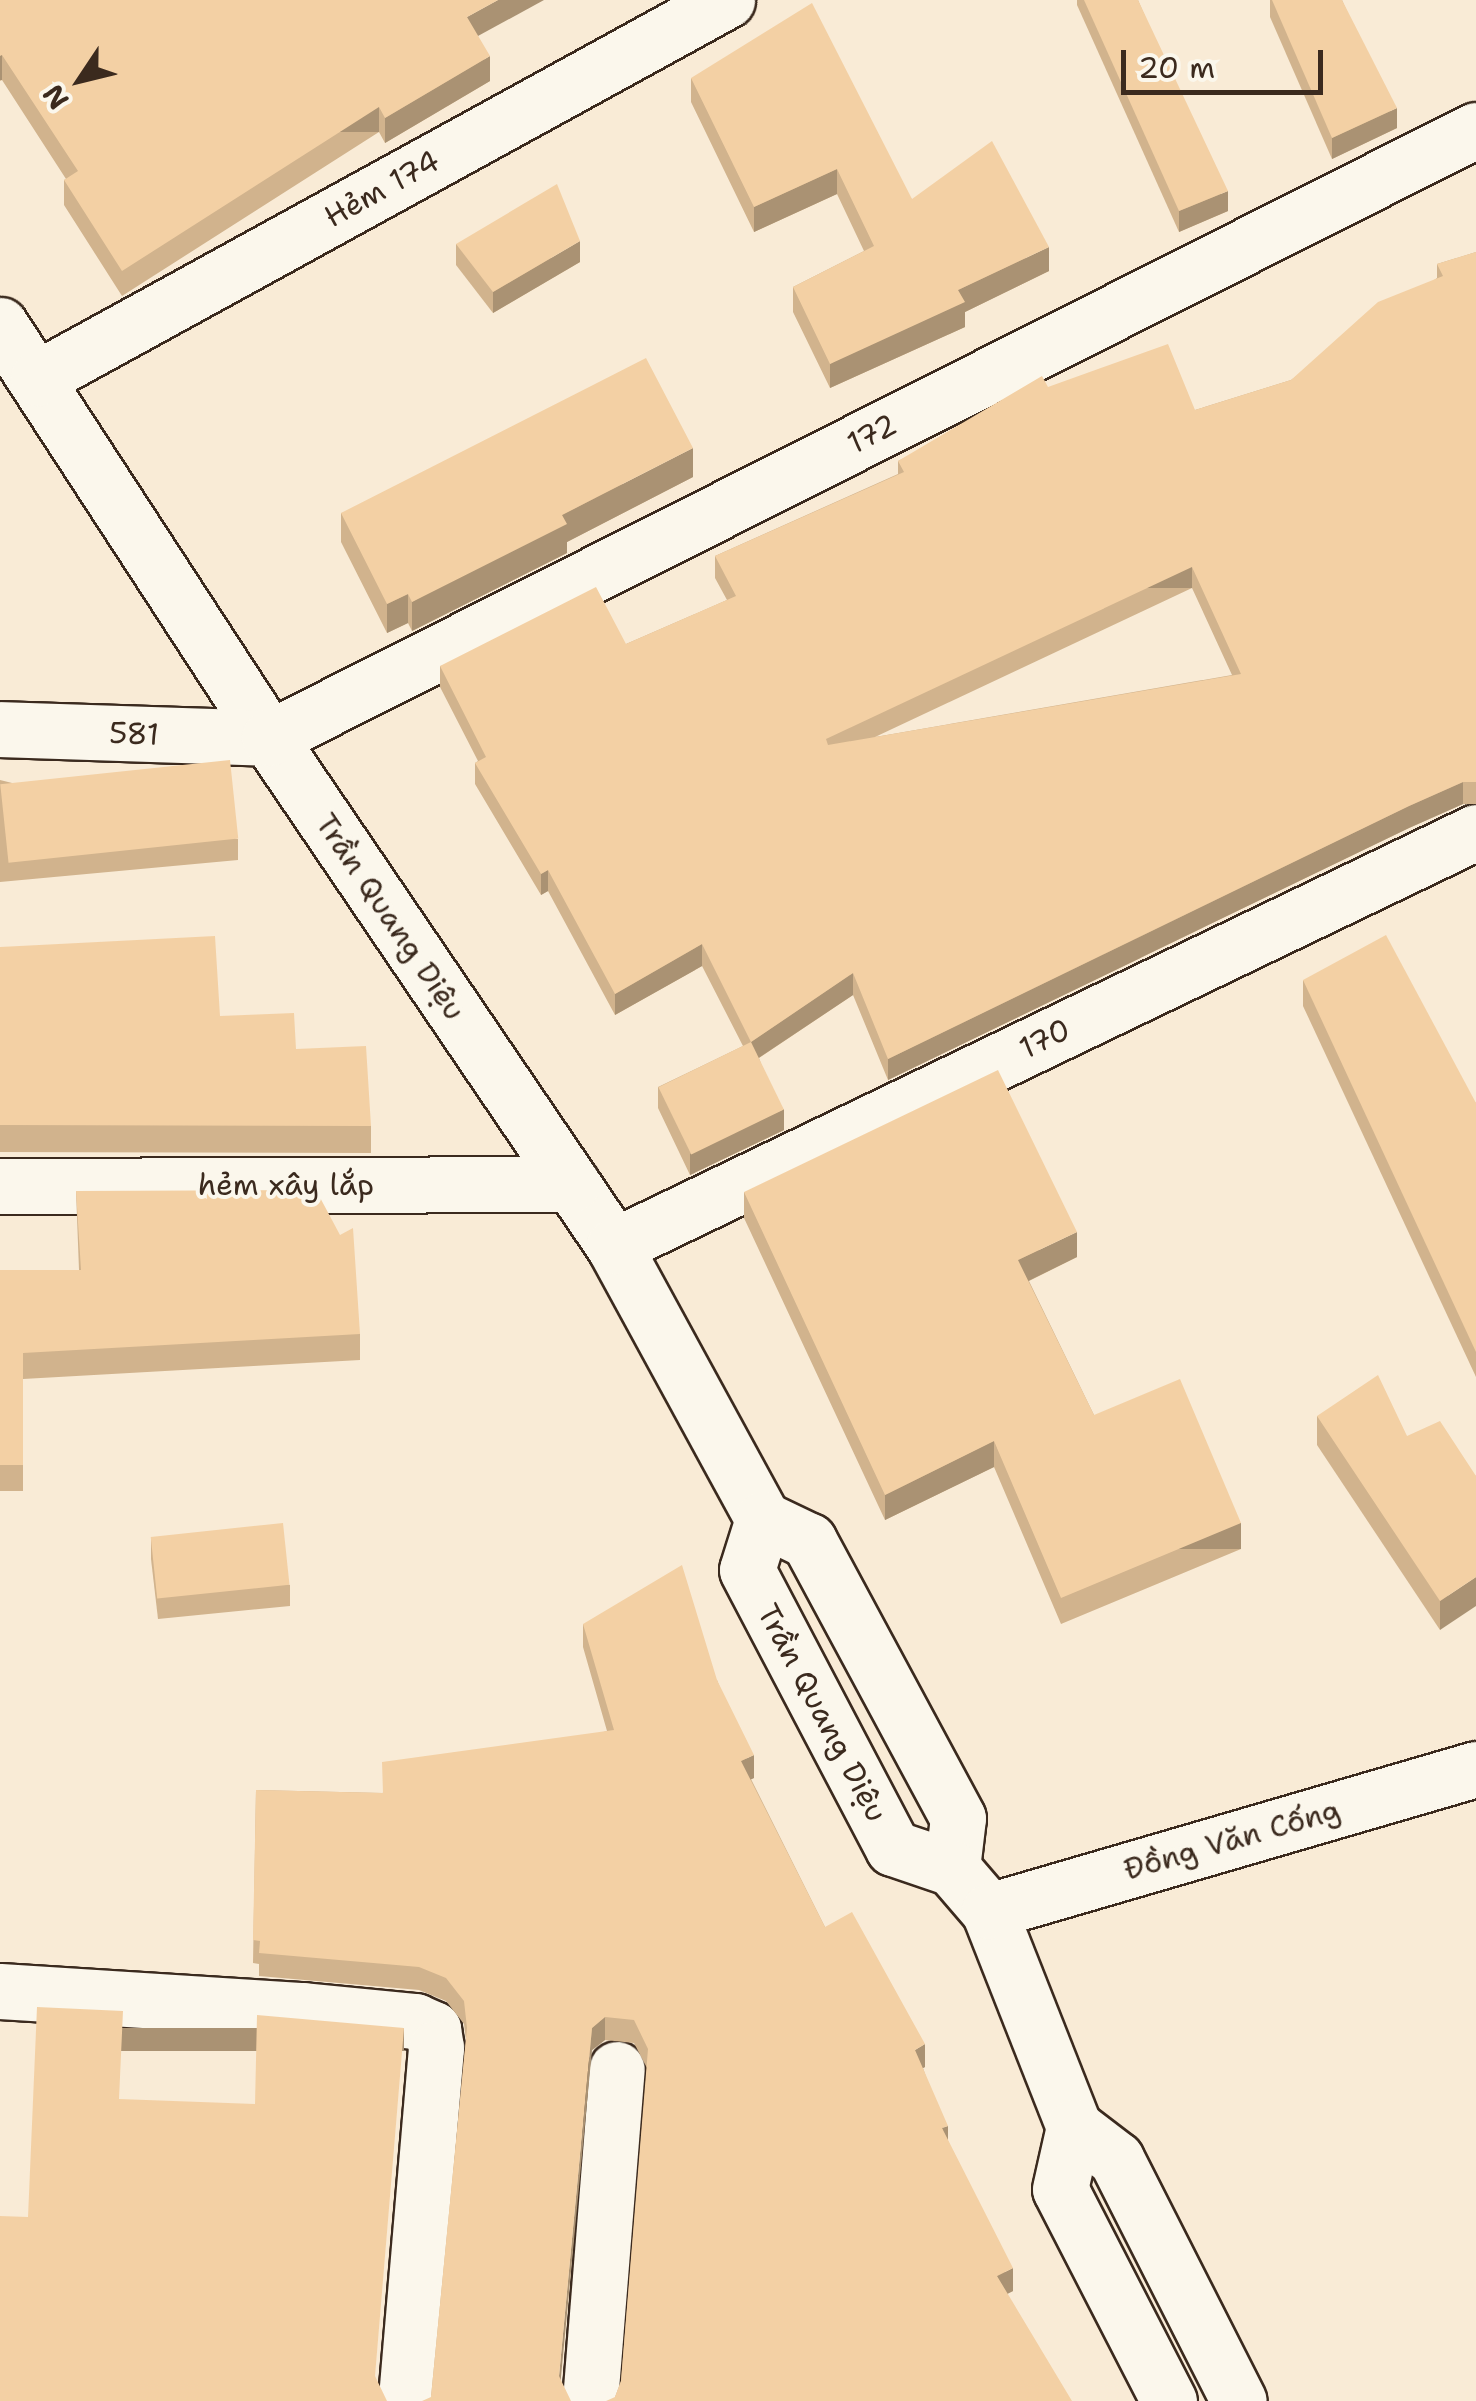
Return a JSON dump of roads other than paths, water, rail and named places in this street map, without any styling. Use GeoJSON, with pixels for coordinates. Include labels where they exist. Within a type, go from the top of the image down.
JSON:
{"type":"FeatureCollection","features":[{"type":"Feature","properties":{"kind":"street","name":"Hẻm 174"},"geometry":{"type":"LineString","coordinates":[[38,378],[726,0]]}},
{"type":"Feature","properties":{"kind":"street","name":"172"},"geometry":{"type":"LineString","coordinates":[[269,738],[1476,130]]}},
{"type":"Feature","properties":{"kind":"street","name":"Trần Quang Diệu"},"geometry":{"type":"LineString","coordinates":[[0,325],[269,738],[614,1246],[762,1520],[747,1570],[892,1848],[952,1868]]}},
{"type":"Feature","properties":{"kind":"street","name":"581"},"geometry":{"type":"LineString","coordinates":[[0,729],[269,738]]}},
{"type":"Feature","properties":{"kind":"street","name":"170"},"geometry":{"type":"LineString","coordinates":[[614,1246],[1476,832]]}},
{"type":"Feature","properties":{"kind":"street","name":"hẻm xây lắp"},"geometry":{"type":"LineString","coordinates":[[0,1186],[572,1184]]}},
{"type":"Feature","properties":{"kind":"street"},"geometry":{"type":"LineString","coordinates":[[762,1520],[809,1541],[958,1818],[952,1868],[989,1911],[1074,2127],[1116,2159],[1239,2401]]}},
{"type":"Feature","properties":{"kind":"street","name":"Đồng Văn Cống"},"geometry":{"type":"LineString","coordinates":[[989,1911],[1476,1769]]}},
{"type":"Feature","properties":{"kind":"street"},"geometry":{"type":"LineString","coordinates":[[0,1991],[303,2010],[415,2021],[432,2029],[436,2048],[406,2401]]}},
{"type":"Feature","properties":{"kind":"street"},"geometry":{"type":"LineString","coordinates":[[590,2401],[617,2070]]}},
{"type":"Feature","properties":{"kind":"street"},"geometry":{"type":"LineString","coordinates":[[1074,2127],[1060,2189],[1169,2401]]}}]}
